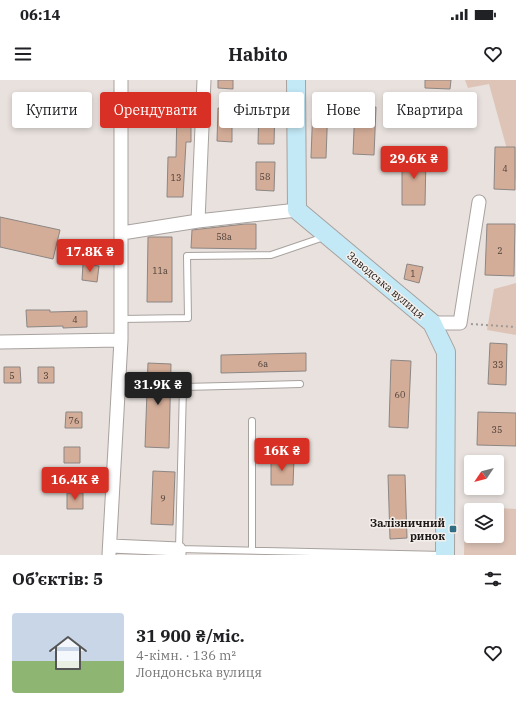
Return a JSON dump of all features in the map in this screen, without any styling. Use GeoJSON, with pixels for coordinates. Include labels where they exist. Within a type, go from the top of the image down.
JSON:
{"type":"FeatureCollection","features":[{"type":"Feature","properties":{"kind":"street"},"geometry":{"type":"LineString","coordinates":[[121,80],[121,340],[110,550],[179,552]]}},
{"type":"Feature","properties":{"kind":"street"},"geometry":{"type":"LineString","coordinates":[[198,221],[204,80]]}},
{"type":"Feature","properties":{"kind":"street"},"geometry":{"type":"LineString","coordinates":[[122,233],[198,221],[297,210],[296,80]]}},
{"type":"Feature","properties":{"kind":"street"},"geometry":{"type":"LineString","coordinates":[[432,323],[460,323],[479,202]]}},
{"type":"Feature","properties":{"kind":"street","name":"Заводська вулиця"},"geometry":{"type":"LineString","coordinates":[[297,210],[432,323],[446,352],[445,555]]}},
{"type":"Feature","properties":{"kind":"street"},"geometry":{"type":"LineString","coordinates":[[0,342],[121,340]]}},
{"type":"Feature","properties":{"kind":"lane"},"geometry":{"type":"LineString","coordinates":[[121,319],[188,318],[188,256],[270,255],[328,236]]}},
{"type":"Feature","properties":{"kind":"lane"},"geometry":{"type":"LineString","coordinates":[[300,384],[183,387],[179,552],[252,550],[445,555]]}},
{"type":"Feature","properties":{"kind":"lane"},"geometry":{"type":"LineString","coordinates":[[252,421],[252,550]]}},
{"type":"Feature","properties":{"kind":"path"},"geometry":{"type":"LineString","coordinates":[[460,323],[516,327]]}},
{"type":"Feature","properties":{"kind":"shaded area"},"geometry":{"type":"Polygon","coordinates":[[[465,80],[516,80],[516,182],[489,84],[468,88],[465,80]]]}},
{"type":"Feature","properties":{"kind":"shaded area"},"geometry":{"type":"Polygon","coordinates":[[[516,283],[516,335],[487,330],[494,289],[516,283]]]}},
{"type":"Feature","properties":{"kind":"shaded area"},"geometry":{"type":"Polygon","coordinates":[[[504,508],[516,509],[516,555],[464,555],[464,543],[504,543],[504,508]]]}},
{"type":"Feature","properties":{"kind":"building"},"geometry":{"type":"Polygon","coordinates":[[[218,80],[233,80],[233,89],[218,88],[218,80]]]}},
{"type":"Feature","properties":{"kind":"building"},"geometry":{"type":"Polygon","coordinates":[[[425,80],[451,80],[450,89],[425,88],[425,80]]]}},
{"type":"Feature","properties":{"kind":"building"},"geometry":{"type":"Polygon","coordinates":[[[376,107],[374,155],[353,154],[354,128],[375,128],[376,107]]]}},
{"type":"Feature","properties":{"kind":"building"},"geometry":{"type":"Polygon","coordinates":[[[218,108],[219,128],[232,128],[232,142],[217,141],[218,108]]]}},
{"type":"Feature","properties":{"kind":"building"},"geometry":{"type":"Polygon","coordinates":[[[177,128],[191,128],[191,142],[186,142],[183,197],[167,197],[168,157],[176,157],[177,128]]]}},
{"type":"Feature","properties":{"kind":"building"},"geometry":{"type":"Polygon","coordinates":[[[258,128],[274,128],[274,144],[258,144],[258,128]]]}},
{"type":"Feature","properties":{"kind":"building"},"geometry":{"type":"Polygon","coordinates":[[[312,128],[327,128],[326,158],[311,158],[312,128]]]}},
{"type":"Feature","properties":{"kind":"building"},"geometry":{"type":"Polygon","coordinates":[[[495,147],[515,147],[515,190],[494,189],[495,147]]]}},
{"type":"Feature","properties":{"kind":"building"},"geometry":{"type":"Polygon","coordinates":[[[402,155],[426,156],[425,205],[402,205],[402,155]]]}},
{"type":"Feature","properties":{"kind":"building"},"geometry":{"type":"Polygon","coordinates":[[[256,162],[275,162],[274,191],[256,190],[256,162]]]}},
{"type":"Feature","properties":{"kind":"building"},"geometry":{"type":"Polygon","coordinates":[[[0,217],[60,230],[53,259],[0,247],[0,217]]]}},
{"type":"Feature","properties":{"kind":"building"},"geometry":{"type":"Polygon","coordinates":[[[256,224],[256,249],[191,248],[192,230],[256,224]]]}},
{"type":"Feature","properties":{"kind":"building"},"geometry":{"type":"Polygon","coordinates":[[[487,224],[515,224],[514,276],[485,275],[487,224]]]}},
{"type":"Feature","properties":{"kind":"building"},"geometry":{"type":"Polygon","coordinates":[[[148,237],[172,237],[172,302],[147,302],[148,237]]]}},
{"type":"Feature","properties":{"kind":"building"},"geometry":{"type":"Polygon","coordinates":[[[83,264],[99,266],[97,282],[82,280],[83,264]]]}},
{"type":"Feature","properties":{"kind":"building"},"geometry":{"type":"Polygon","coordinates":[[[407,264],[423,267],[419,283],[404,279],[407,264]]]}},
{"type":"Feature","properties":{"kind":"building"},"geometry":{"type":"Polygon","coordinates":[[[26,310],[50,310],[50,312],[87,311],[87,327],[27,327],[26,310]]]}},
{"type":"Feature","properties":{"kind":"building"},"geometry":{"type":"Polygon","coordinates":[[[490,343],[507,344],[506,385],[488,384],[490,343]]]}},
{"type":"Feature","properties":{"kind":"building"},"geometry":{"type":"Polygon","coordinates":[[[306,353],[306,371],[221,373],[221,355],[306,353]]]}},
{"type":"Feature","properties":{"kind":"building"},"geometry":{"type":"Polygon","coordinates":[[[391,360],[411,361],[408,428],[389,427],[391,360]]]}},
{"type":"Feature","properties":{"kind":"building"},"geometry":{"type":"Polygon","coordinates":[[[148,363],[171,364],[169,448],[145,447],[148,363]]]}},
{"type":"Feature","properties":{"kind":"building"},"geometry":{"type":"Polygon","coordinates":[[[4,367],[20,367],[21,383],[4,383],[4,367]]]}},
{"type":"Feature","properties":{"kind":"building"},"geometry":{"type":"Polygon","coordinates":[[[38,367],[54,367],[54,383],[38,383],[38,367]]]}},
{"type":"Feature","properties":{"kind":"building"},"geometry":{"type":"Polygon","coordinates":[[[66,412],[82,412],[82,428],[65,428],[66,412]]]}},
{"type":"Feature","properties":{"kind":"building"},"geometry":{"type":"Polygon","coordinates":[[[478,412],[516,413],[516,446],[477,445],[478,412]]]}},
{"type":"Feature","properties":{"kind":"building"},"geometry":{"type":"Polygon","coordinates":[[[64,447],[80,447],[80,463],[64,463],[64,447]]]}},
{"type":"Feature","properties":{"kind":"building"},"geometry":{"type":"Polygon","coordinates":[[[271,458],[294,459],[293,485],[271,485],[271,458]]]}},
{"type":"Feature","properties":{"kind":"building"},"geometry":{"type":"Polygon","coordinates":[[[153,471],[175,472],[173,525],[151,524],[153,471]]]}},
{"type":"Feature","properties":{"kind":"building"},"geometry":{"type":"Polygon","coordinates":[[[388,475],[405,475],[407,538],[390,539],[388,475]]]}},
{"type":"Feature","properties":{"kind":"building"},"geometry":{"type":"Polygon","coordinates":[[[67,493],[83,493],[83,509],[67,509],[67,493]]]}},
{"type":"Feature","properties":{"kind":"place","name":"Залізничний ринок"},"geometry":{"type":"Point","coordinates":[453,529]}}]}
